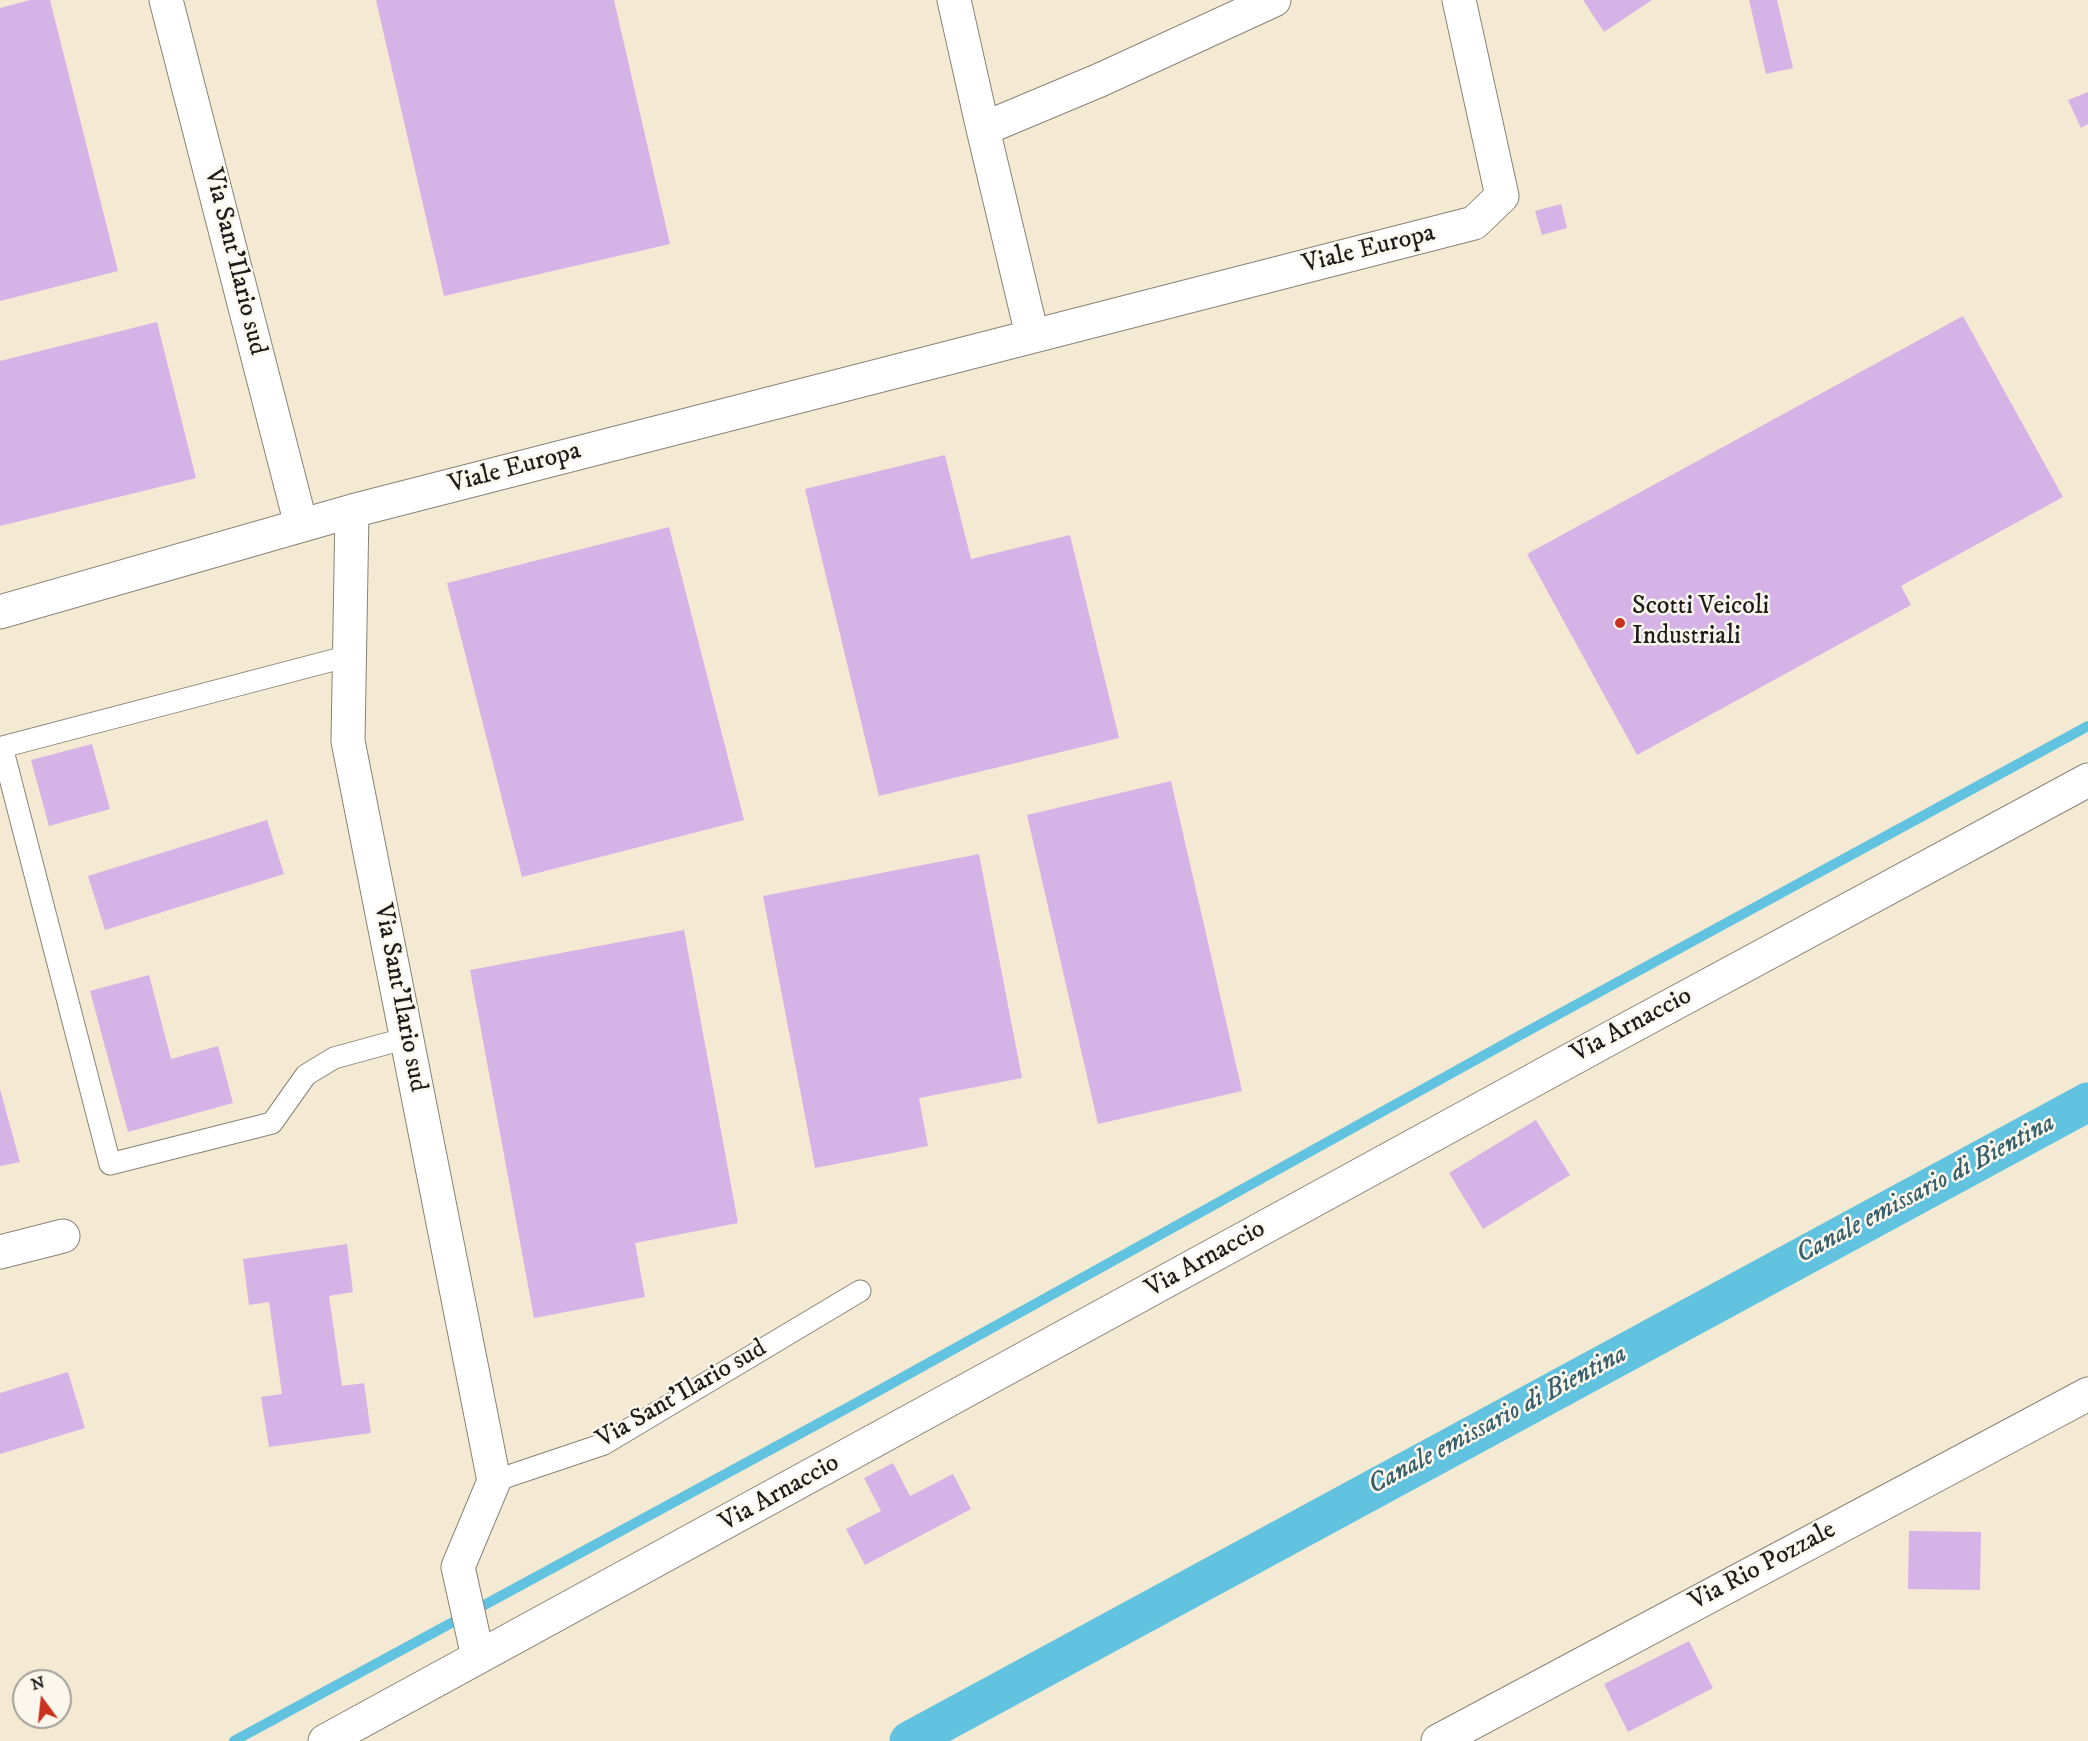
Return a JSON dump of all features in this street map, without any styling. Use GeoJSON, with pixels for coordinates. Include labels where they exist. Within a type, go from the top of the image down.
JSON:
{"type":"FeatureCollection","features":[{"type":"Feature","properties":{"kind":"street","name":"Via Sant'Ilario sud"},"geometry":{"type":"LineString","coordinates":[[166,0],[301,525]]}},
{"type":"Feature","properties":{"kind":"street"},"geometry":{"type":"LineString","coordinates":[[954,0],[1032,335]]}},
{"type":"Feature","properties":{"kind":"street"},"geometry":{"type":"LineString","coordinates":[[983,129],[1100,80],[1274,0]]}},
{"type":"Feature","properties":{"kind":"street","name":"Viale Europa"},"geometry":{"type":"LineString","coordinates":[[0,612],[352,511],[1473,223],[1502,196],[1459,0]]}},
{"type":"Feature","properties":{"kind":"street","name":"Via Sant'Ilario sud"},"geometry":{"type":"LineString","coordinates":[[352,511],[348,741],[494,1481]]}},
{"type":"Feature","properties":{"kind":"street","name":"Via Arnaccio"},"geometry":{"type":"LineString","coordinates":[[326,1741],[475,1646],[576,1605],[1616,1035],[2088,780]]}},
{"type":"Feature","properties":{"kind":"street"},"geometry":{"type":"LineString","coordinates":[[0,1252],[63,1236]]}},
{"type":"Feature","properties":{"kind":"street","name":"Via Rio Pozzale"},"geometry":{"type":"LineString","coordinates":[[1438,1741],[2088,1394]]}},
{"type":"Feature","properties":{"kind":"street"},"geometry":{"type":"LineString","coordinates":[[475,1646],[458,1567],[494,1481]]}},
{"type":"Feature","properties":{"kind":"lane"},"geometry":{"type":"LineString","coordinates":[[349,656],[2,747],[110,1164],[272,1123],[306,1075],[334,1058],[407,1038]]}},
{"type":"Feature","properties":{"kind":"lane","name":"Via Sant'Ilario sud"},"geometry":{"type":"LineString","coordinates":[[494,1481],[604,1444],[860,1291]]}},
{"type":"Feature","properties":{"kind":"building"},"geometry":{"type":"Polygon","coordinates":[[[30,0],[50,0],[118,271],[0,301],[0,8],[30,0]]]}},
{"type":"Feature","properties":{"kind":"building"},"geometry":{"type":"Polygon","coordinates":[[[376,0],[614,0],[670,244],[444,296],[376,0]]]}},
{"type":"Feature","properties":{"kind":"building"},"geometry":{"type":"Polygon","coordinates":[[[1583,0],[1652,0],[1604,32],[1583,0]]]}},
{"type":"Feature","properties":{"kind":"building"},"geometry":{"type":"Polygon","coordinates":[[[1749,0],[1777,0],[1793,68],[1766,74],[1749,0]]]}},
{"type":"Feature","properties":{"kind":"building"},"geometry":{"type":"Polygon","coordinates":[[[2088,92],[2088,124],[2081,128],[2068,100],[2088,92]]]}},
{"type":"Feature","properties":{"kind":"building"},"geometry":{"type":"Polygon","coordinates":[[[1561,204],[1567,228],[1542,235],[1535,211],[1561,204]]]}},
{"type":"Feature","properties":{"kind":"building"},"geometry":{"type":"Polygon","coordinates":[[[1963,316],[2063,497],[1901,586],[1911,605],[1637,755],[1527,554],[1963,316]]]}},
{"type":"Feature","properties":{"kind":"building"},"geometry":{"type":"Polygon","coordinates":[[[157,322],[196,478],[0,526],[0,361],[157,322]]]}},
{"type":"Feature","properties":{"kind":"building"},"geometry":{"type":"Polygon","coordinates":[[[945,455],[971,559],[1070,535],[1119,738],[879,796],[805,489],[945,455]]]}},
{"type":"Feature","properties":{"kind":"building"},"geometry":{"type":"Polygon","coordinates":[[[669,527],[744,820],[522,877],[447,583],[669,527]]]}},
{"type":"Feature","properties":{"kind":"building"},"geometry":{"type":"Polygon","coordinates":[[[92,744],[110,809],[49,826],[31,760],[92,744]]]}},
{"type":"Feature","properties":{"kind":"building"},"geometry":{"type":"Polygon","coordinates":[[[1171,781],[1242,1091],[1098,1124],[1027,815],[1171,781]]]}},
{"type":"Feature","properties":{"kind":"building"},"geometry":{"type":"Polygon","coordinates":[[[267,820],[284,874],[105,930],[88,876],[267,820]]]}},
{"type":"Feature","properties":{"kind":"building"},"geometry":{"type":"Polygon","coordinates":[[[979,854],[1022,1078],[919,1098],[928,1146],[815,1168],[763,896],[979,854]]]}},
{"type":"Feature","properties":{"kind":"building"},"geometry":{"type":"Polygon","coordinates":[[[684,930],[738,1223],[635,1243],[645,1297],[534,1318],[470,970],[684,930]]]}},
{"type":"Feature","properties":{"kind":"building"},"geometry":{"type":"Polygon","coordinates":[[[149,975],[171,1059],[218,1046],[233,1103],[128,1132],[90,991],[149,975]]]}},
{"type":"Feature","properties":{"kind":"building"},"geometry":{"type":"Polygon","coordinates":[[[0,1089],[20,1162],[0,1166],[0,1089]]]}},
{"type":"Feature","properties":{"kind":"building"},"geometry":{"type":"Polygon","coordinates":[[[1536,1120],[1570,1175],[1483,1229],[1449,1173],[1536,1120]]]}},
{"type":"Feature","properties":{"kind":"building"},"geometry":{"type":"Polygon","coordinates":[[[347,1244],[353,1292],[329,1296],[342,1386],[364,1383],[371,1433],[269,1447],[261,1397],[282,1394],[269,1302],[249,1305],[243,1259],[347,1244]]]}},
{"type":"Feature","properties":{"kind":"building"},"geometry":{"type":"Polygon","coordinates":[[[68,1372],[85,1428],[0,1454],[0,1393],[68,1372]]]}},
{"type":"Feature","properties":{"kind":"building"},"geometry":{"type":"Polygon","coordinates":[[[893,1463],[910,1496],[953,1474],[971,1509],[865,1565],[846,1529],[881,1511],[864,1478],[893,1463]]]}},
{"type":"Feature","properties":{"kind":"building"},"geometry":{"type":"Polygon","coordinates":[[[1909,1531],[1981,1532],[1980,1590],[1908,1589],[1909,1531]]]}},
{"type":"Feature","properties":{"kind":"building"},"geometry":{"type":"Polygon","coordinates":[[[1689,1641],[1713,1688],[1628,1732],[1604,1684],[1689,1641]]]}},
{"type":"Feature","properties":{"kind":"waterway"},"geometry":{"type":"LineString","coordinates":[[234,1741],[860,1401],[1526,1032],[2088,726]]}},
{"type":"Feature","properties":{"kind":"waterway","name":"Canale emissario di Bientina"},"geometry":{"type":"LineString","coordinates":[[909,1741],[2088,1102]]}},
{"type":"Feature","properties":{"kind":"place","name":"Scotti Veicoli Industriali"},"geometry":{"type":"Point","coordinates":[1620,623]}}]}
